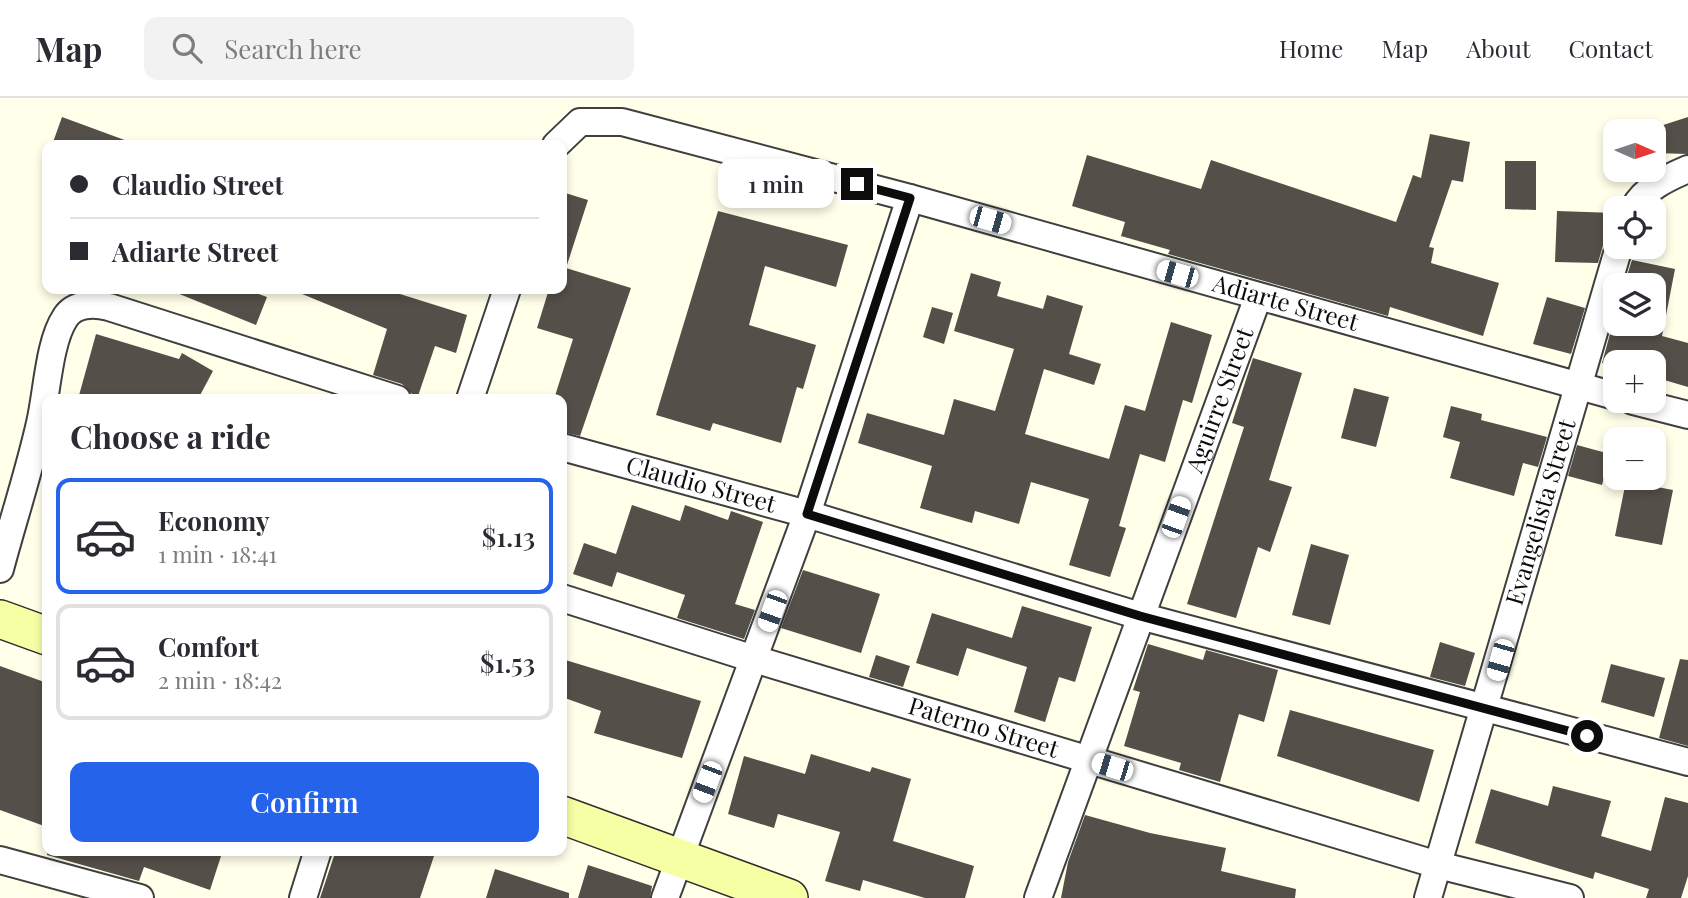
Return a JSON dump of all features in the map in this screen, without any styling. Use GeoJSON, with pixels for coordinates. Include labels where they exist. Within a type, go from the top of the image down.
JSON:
{"type":"FeatureCollection","features":[{"type":"Feature","properties":{"kind":"street","name":"Adiarte Street"},"geometry":{"type":"LineString","coordinates":[[561,140],[580,122],[622,122],[910,198],[1603,393]]}},
{"type":"Feature","properties":{"kind":"street"},"geometry":{"type":"LineString","coordinates":[[1643,196],[1662,180],[1688,169]]}},
{"type":"Feature","properties":{"kind":"street"},"geometry":{"type":"LineString","coordinates":[[665,898],[807,514],[910,198]]}},
{"type":"Feature","properties":{"kind":"street","name":"Evangelista Street"},"geometry":{"type":"LineString","coordinates":[[1428,898],[1615,259]]}},
{"type":"Feature","properties":{"kind":"street"},"geometry":{"type":"LineString","coordinates":[[472,394],[505,294]]}},
{"type":"Feature","properties":{"kind":"street","name":"Aguirre Street"},"geometry":{"type":"LineString","coordinates":[[1038,898],[1086,759],[1258,297]]}},
{"type":"Feature","properties":{"kind":"street"},"geometry":{"type":"LineString","coordinates":[[49,394],[59,330],[64,318],[79,307],[96,304],[381,394]]}},
{"type":"Feature","properties":{"kind":"street"},"geometry":{"type":"LineString","coordinates":[[1666,409],[1688,415]]}},
{"type":"Feature","properties":{"kind":"street"},"geometry":{"type":"LineString","coordinates":[[0,569],[42,431]]}},
{"type":"Feature","properties":{"kind":"street","name":"Claudio Street"},"geometry":{"type":"LineString","coordinates":[[567,448],[807,514],[1140,616],[1688,762]]}},
{"type":"Feature","properties":{"kind":"street","name":"Paterno Street"},"geometry":{"type":"LineString","coordinates":[[567,599],[754,659],[1438,865],[1570,898]]}},
{"type":"Feature","properties":{"kind":"street"},"geometry":{"type":"LineString","coordinates":[[0,620],[42,634]]}},
{"type":"Feature","properties":{"kind":"street"},"geometry":{"type":"LineString","coordinates":[[567,817],[789,898]]}},
{"type":"Feature","properties":{"kind":"street"},"geometry":{"type":"LineString","coordinates":[[303,898],[316,856]]}},
{"type":"Feature","properties":{"kind":"street"},"geometry":{"type":"LineString","coordinates":[[0,860],[140,898]]}},
{"type":"Feature","properties":{"kind":"building"},"geometry":{"type":"Polygon","coordinates":[[[62,117],[125,140],[54,140],[62,117]]]}},
{"type":"Feature","properties":{"kind":"building"},"geometry":{"type":"Polygon","coordinates":[[[1688,117],[1688,154],[1666,153],[1666,124],[1688,117]]]}},
{"type":"Feature","properties":{"kind":"building"},"geometry":{"type":"Polygon","coordinates":[[[1430,134],[1470,142],[1463,182],[1452,180],[1429,247],[1434,248],[1431,263],[1499,283],[1483,336],[1390,307],[1388,316],[1168,254],[1170,250],[1121,236],[1125,222],[1072,206],[1087,155],[1201,189],[1211,160],[1396,222],[1413,175],[1421,178],[1430,134]]]}},
{"type":"Feature","properties":{"kind":"building"},"geometry":{"type":"Polygon","coordinates":[[[1505,161],[1536,161],[1536,210],[1505,209],[1505,161]]]}},
{"type":"Feature","properties":{"kind":"building"},"geometry":{"type":"Polygon","coordinates":[[[567,194],[588,200],[567,265],[567,194]]]}},
{"type":"Feature","properties":{"kind":"building"},"geometry":{"type":"Polygon","coordinates":[[[718,211],[848,245],[836,287],[765,266],[749,325],[816,345],[803,389],[797,387],[781,443],[713,423],[710,431],[656,415],[718,211]]]}},
{"type":"Feature","properties":{"kind":"building"},"geometry":{"type":"Polygon","coordinates":[[[1557,211],[1603,213],[1603,246],[1598,263],[1555,262],[1557,211]]]}},
{"type":"Feature","properties":{"kind":"building"},"geometry":{"type":"Polygon","coordinates":[[[1632,260],[1675,269],[1666,315],[1666,273],[1628,273],[1632,260]]]}},
{"type":"Feature","properties":{"kind":"building"},"geometry":{"type":"Polygon","coordinates":[[[567,268],[631,288],[580,436],[567,433],[567,394],[556,394],[573,339],[537,328],[547,294],[567,294],[567,268]]]}},
{"type":"Feature","properties":{"kind":"building"},"geometry":{"type":"Polygon","coordinates":[[[971,273],[1001,282],[997,296],[1043,309],[1047,295],[1083,306],[1069,354],[1101,364],[1094,385],[1044,369],[1025,434],[1109,459],[1125,405],[1145,411],[1171,322],[1212,335],[1192,403],[1183,400],[1165,462],[1140,454],[1119,526],[1126,528],[1110,577],[1069,565],[1089,499],[1031,482],[1019,524],[975,511],[972,523],[920,508],[932,466],[858,443],[867,413],[944,435],[954,399],[995,411],[1014,349],[954,331],[971,273]]]}},
{"type":"Feature","properties":{"kind":"building"},"geometry":{"type":"Polygon","coordinates":[[[179,294],[259,294],[267,297],[256,325],[179,294]]]}},
{"type":"Feature","properties":{"kind":"building"},"geometry":{"type":"Polygon","coordinates":[[[302,294],[400,294],[467,315],[456,353],[435,346],[419,394],[412,394],[402,384],[373,375],[387,329],[302,294]]]}},
{"type":"Feature","properties":{"kind":"building"},"geometry":{"type":"Polygon","coordinates":[[[1547,297],[1585,308],[1571,354],[1533,344],[1547,297]]]}},
{"type":"Feature","properties":{"kind":"building"},"geometry":{"type":"Polygon","coordinates":[[[932,307],[953,313],[944,344],[923,337],[932,307]]]}},
{"type":"Feature","properties":{"kind":"building"},"geometry":{"type":"Polygon","coordinates":[[[96,334],[179,359],[182,353],[213,371],[201,394],[79,394],[96,334]]]}},
{"type":"Feature","properties":{"kind":"building"},"geometry":{"type":"Polygon","coordinates":[[[1609,336],[1662,336],[1688,343],[1688,387],[1666,381],[1666,350],[1606,350],[1609,336]]]}},
{"type":"Feature","properties":{"kind":"building"},"geometry":{"type":"Polygon","coordinates":[[[1253,358],[1302,373],[1269,480],[1292,487],[1270,552],[1258,547],[1236,618],[1187,604],[1244,427],[1232,423],[1253,358]]]}},
{"type":"Feature","properties":{"kind":"building"},"geometry":{"type":"Polygon","coordinates":[[[1354,388],[1389,397],[1376,447],[1341,438],[1354,388]]]}},
{"type":"Feature","properties":{"kind":"building"},"geometry":{"type":"Polygon","coordinates":[[[1451,406],[1482,414],[1481,420],[1547,437],[1538,467],[1523,463],[1514,496],[1450,478],[1460,442],[1443,437],[1451,406]]]}},
{"type":"Feature","properties":{"kind":"building"},"geometry":{"type":"Polygon","coordinates":[[[1577,445],[1603,452],[1602,485],[1568,476],[1577,445]]]}},
{"type":"Feature","properties":{"kind":"building"},"geometry":{"type":"Polygon","coordinates":[[[1624,490],[1673,490],[1662,545],[1615,536],[1624,490]]]}},
{"type":"Feature","properties":{"kind":"building"},"geometry":{"type":"Polygon","coordinates":[[[632,505],[680,521],[685,505],[728,520],[731,511],[763,522],[735,604],[755,610],[744,639],[677,618],[685,595],[617,572],[612,587],[573,574],[584,543],[616,554],[632,505]]]}},
{"type":"Feature","properties":{"kind":"building"},"geometry":{"type":"Polygon","coordinates":[[[1311,544],[1349,555],[1330,625],[1292,615],[1311,544]]]}},
{"type":"Feature","properties":{"kind":"building"},"geometry":{"type":"Polygon","coordinates":[[[803,570],[880,594],[861,653],[781,628],[803,570]]]}},
{"type":"Feature","properties":{"kind":"building"},"geometry":{"type":"Polygon","coordinates":[[[1022,606],[1092,627],[1075,682],[1059,677],[1045,722],[1014,712],[1027,667],[967,648],[958,676],[916,663],[932,613],[1012,638],[1022,606]]]}},
{"type":"Feature","properties":{"kind":"building"},"geometry":{"type":"Polygon","coordinates":[[[1440,642],[1475,653],[1465,686],[1430,677],[1440,642]]]}},
{"type":"Feature","properties":{"kind":"building"},"geometry":{"type":"Polygon","coordinates":[[[1148,644],[1203,660],[1206,650],[1278,670],[1264,722],[1239,714],[1220,782],[1179,770],[1181,763],[1124,746],[1140,692],[1133,690],[1148,644]]]}},
{"type":"Feature","properties":{"kind":"building"},"geometry":{"type":"Polygon","coordinates":[[[876,655],[910,666],[903,687],[869,677],[876,655]]]}},
{"type":"Feature","properties":{"kind":"building"},"geometry":{"type":"Polygon","coordinates":[[[1680,659],[1688,660],[1688,746],[1659,738],[1680,659]]]}},
{"type":"Feature","properties":{"kind":"building"},"geometry":{"type":"Polygon","coordinates":[[[567,661],[701,701],[682,758],[594,733],[601,711],[567,699],[567,661]]]}},
{"type":"Feature","properties":{"kind":"building"},"geometry":{"type":"Polygon","coordinates":[[[1611,664],[1665,678],[1654,717],[1601,702],[1611,664]]]}},
{"type":"Feature","properties":{"kind":"building"},"geometry":{"type":"Polygon","coordinates":[[[0,666],[42,681],[42,825],[0,810],[0,666]]]}},
{"type":"Feature","properties":{"kind":"building"},"geometry":{"type":"Polygon","coordinates":[[[1290,710],[1434,750],[1419,802],[1277,756],[1290,710]]]}},
{"type":"Feature","properties":{"kind":"building"},"geometry":{"type":"Polygon","coordinates":[[[811,754],[870,772],[872,767],[911,779],[893,841],[974,866],[965,898],[925,898],[863,880],[860,891],[825,881],[840,832],[778,814],[774,828],[728,814],[744,756],[805,774],[811,754]]]}},
{"type":"Feature","properties":{"kind":"building"},"geometry":{"type":"Polygon","coordinates":[[[1553,786],[1611,801],[1601,836],[1651,851],[1665,797],[1688,803],[1688,876],[1681,898],[1646,898],[1649,889],[1595,872],[1593,879],[1475,843],[1491,789],[1548,806],[1553,786]]]}},
{"type":"Feature","properties":{"kind":"building"},"geometry":{"type":"Polygon","coordinates":[[[1085,815],[1150,833],[1226,848],[1221,871],[1296,889],[1295,898],[1061,898],[1068,862],[1085,815]]]}},
{"type":"Feature","properties":{"kind":"building"},"geometry":{"type":"Polygon","coordinates":[[[51,856],[221,856],[210,890],[144,867],[139,881],[51,856]]]}},
{"type":"Feature","properties":{"kind":"building"},"geometry":{"type":"Polygon","coordinates":[[[334,856],[434,856],[420,898],[320,898],[334,856]]]}},
{"type":"Feature","properties":{"kind":"building"},"geometry":{"type":"Polygon","coordinates":[[[588,865],[652,886],[650,898],[578,898],[588,865]]]}},
{"type":"Feature","properties":{"kind":"building"},"geometry":{"type":"Polygon","coordinates":[[[495,869],[569,893],[569,898],[486,898],[495,869]]]}},
{"type":"Feature","properties":{"kind":"route"},"geometry":{"type":"LineString","coordinates":[[857,184],[910,198],[807,514],[1140,616],[1587,736]]}}]}
